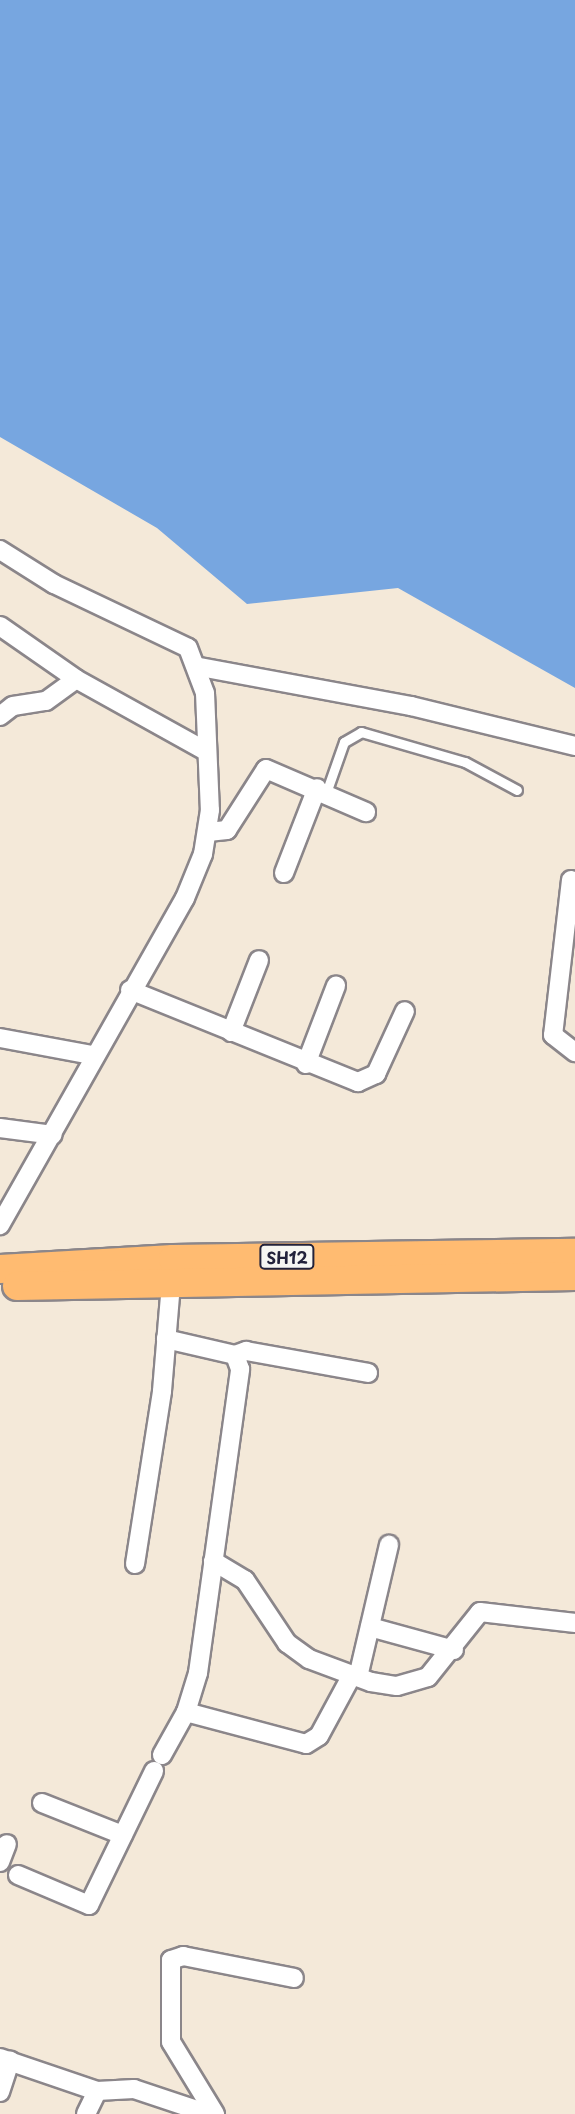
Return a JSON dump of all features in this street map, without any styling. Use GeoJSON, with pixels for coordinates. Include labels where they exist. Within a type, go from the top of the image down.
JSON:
{"type":"FeatureCollection","features":[{"type":"Feature","properties":{"kind":"main road","name":"SH12"},"geometry":{"type":"LineString","coordinates":[[0,1269],[173,1259],[575,1253]]}},
{"type":"Feature","properties":{"kind":"main road"},"geometry":{"type":"LineString","coordinates":[[0,1287],[575,1276]]}},
{"type":"Feature","properties":{"kind":"street"},"geometry":{"type":"LineString","coordinates":[[0,550],[54,584],[170,635],[200,667],[411,706],[575,746]]}},
{"type":"Feature","properties":{"kind":"street"},"geometry":{"type":"LineString","coordinates":[[0,626],[76,678],[205,750]]}},
{"type":"Feature","properties":{"kind":"street"},"geometry":{"type":"LineString","coordinates":[[0,1225],[53,1135],[92,1055],[186,898],[208,832],[200,667]]}},
{"type":"Feature","properties":{"kind":"street"},"geometry":{"type":"LineString","coordinates":[[0,716],[13,706],[46,701],[76,678]]}},
{"type":"Feature","properties":{"kind":"street"},"geometry":{"type":"LineString","coordinates":[[208,832],[227,830],[266,769],[322,790],[366,812]]}},
{"type":"Feature","properties":{"kind":"street"},"geometry":{"type":"LineString","coordinates":[[285,873],[322,790]]}},
{"type":"Feature","properties":{"kind":"street"},"geometry":{"type":"LineString","coordinates":[[572,880],[553,1035],[575,1052]]}},
{"type":"Feature","properties":{"kind":"street"},"geometry":{"type":"LineString","coordinates":[[231,1032],[259,960]]}},
{"type":"Feature","properties":{"kind":"street"},"geometry":{"type":"LineString","coordinates":[[306,1064],[336,986]]}},
{"type":"Feature","properties":{"kind":"street"},"geometry":{"type":"LineString","coordinates":[[130,990],[306,1064],[369,1083],[405,1011]]}},
{"type":"Feature","properties":{"kind":"street"},"geometry":{"type":"LineString","coordinates":[[0,1038],[92,1055]]}},
{"type":"Feature","properties":{"kind":"street"},"geometry":{"type":"LineString","coordinates":[[0,1128],[53,1135]]}},
{"type":"Feature","properties":{"kind":"street"},"geometry":{"type":"LineString","coordinates":[[135,1564],[166,1339],[171,1283]]}},
{"type":"Feature","properties":{"kind":"street"},"geometry":{"type":"LineString","coordinates":[[166,1339],[235,1355],[247,1351],[368,1373]]}},
{"type":"Feature","properties":{"kind":"street"},"geometry":{"type":"LineString","coordinates":[[18,1875],[89,1905],[158,1763],[186,1712],[213,1560],[240,1369],[235,1355]]}},
{"type":"Feature","properties":{"kind":"street"},"geometry":{"type":"LineString","coordinates":[[186,1712],[306,1744],[319,1736],[355,1676],[370,1627],[389,1545]]}},
{"type":"Feature","properties":{"kind":"street"},"geometry":{"type":"LineString","coordinates":[[213,1560],[245,1580],[287,1643],[309,1660],[355,1676],[412,1684],[428,1677],[454,1650],[480,1612],[575,1623]]}},
{"type":"Feature","properties":{"kind":"street"},"geometry":{"type":"LineString","coordinates":[[370,1627],[454,1650]]}},
{"type":"Feature","properties":{"kind":"street"},"geometry":{"type":"LineString","coordinates":[[42,1803],[123,1835]]}},
{"type":"Feature","properties":{"kind":"street"},"geometry":{"type":"LineString","coordinates":[[0,1862],[7,1844]]}},
{"type":"Feature","properties":{"kind":"street"},"geometry":{"type":"LineString","coordinates":[[215,2114],[171,2042],[172,1960],[183,1956],[294,1978]]}},
{"type":"Feature","properties":{"kind":"street"},"geometry":{"type":"LineString","coordinates":[[0,2092],[5,2060],[97,2091],[134,2089],[209,2114]]}},
{"type":"Feature","properties":{"kind":"street"},"geometry":{"type":"LineString","coordinates":[[86,2114],[97,2091]]}},
{"type":"Feature","properties":{"kind":"lane"},"geometry":{"type":"LineString","coordinates":[[322,790],[344,742],[361,732],[465,762],[517,790]]}},
{"type":"Feature","properties":{"kind":"water"},"geometry":{"type":"Polygon","coordinates":[[[0,0],[575,0],[575,688],[398,588],[247,604],[157,528],[0,437],[0,0]]]}}]}
